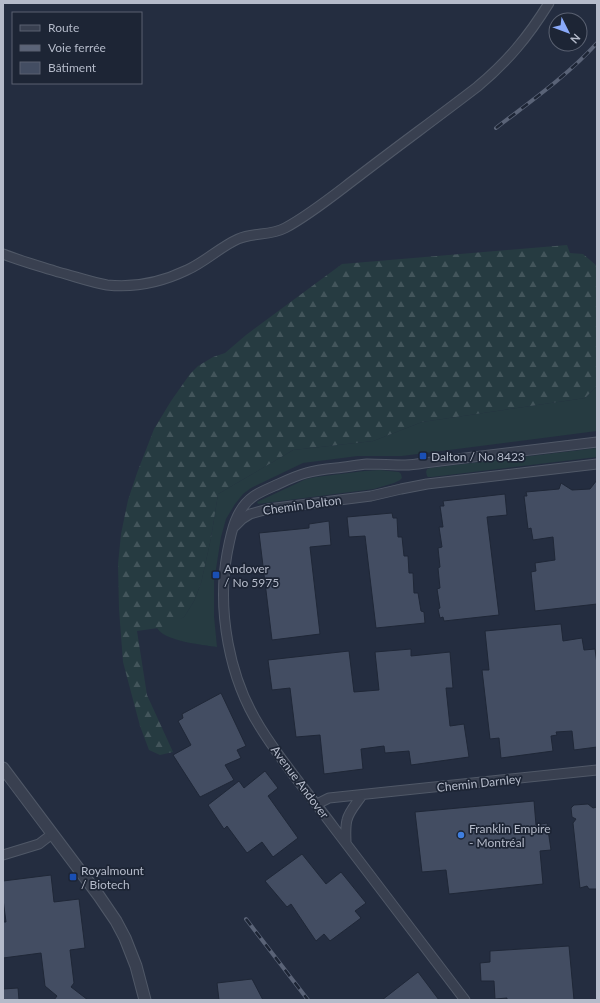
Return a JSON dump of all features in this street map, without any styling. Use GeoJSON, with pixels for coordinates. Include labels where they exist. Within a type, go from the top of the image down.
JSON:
{"type":"FeatureCollection","features":[{"type":"Feature","properties":{"kind":"street"},"geometry":{"type":"LineString","coordinates":[[3,254],[89,281],[124,286],[154,282],[174,276],[199,264],[237,239],[245,236],[283,229],[314,209],[471,92],[511,56],[526,38],[549,3]]}},
{"type":"Feature","properties":{"kind":"street","name":"Chemin Dalton"},"geometry":{"type":"LineString","coordinates":[[232,528],[242,508],[254,496],[308,472],[368,464],[424,464],[597,442]]}},
{"type":"Feature","properties":{"kind":"street","name":"Chemin Dalton"},"geometry":{"type":"LineString","coordinates":[[232,528],[247,516],[255,512],[268,509],[371,496],[400,488],[427,484],[597,464]]}},
{"type":"Feature","properties":{"kind":"street","name":"Avenue Andover"},"geometry":{"type":"LineString","coordinates":[[232,528],[224,574],[224,602],[228,642],[236,673],[248,704],[260,727],[285,763],[465,1000]]}},
{"type":"Feature","properties":{"kind":"street"},"geometry":{"type":"LineString","coordinates":[[3,768],[116,921],[125,938],[136,966],[145,1000]]}},
{"type":"Feature","properties":{"kind":"street","name":"Chemin Darnley"},"geometry":{"type":"LineString","coordinates":[[317,804],[329,798],[597,770]]}},
{"type":"Feature","properties":{"kind":"street"},"geometry":{"type":"LineString","coordinates":[[346,843],[347,819],[362,795]]}},
{"type":"Feature","properties":{"kind":"street"},"geometry":{"type":"LineString","coordinates":[[3,855],[39,844],[52,834]]}},
{"type":"Feature","properties":{"kind":"green space"},"geometry":{"type":"Polygon","coordinates":[[[567,245],[570,253],[583,254],[597,266],[597,386],[585,398],[422,422],[373,441],[293,450],[218,494],[211,538],[201,583],[194,601],[184,617],[171,624],[158,628],[137,631],[147,695],[173,752],[160,755],[149,750],[140,726],[123,662],[119,609],[118,564],[121,534],[128,500],[154,429],[190,374],[198,366],[213,357],[225,353],[246,335],[342,264],[567,245]]]}},
{"type":"Feature","properties":{"kind":"green space"},"geometry":{"type":"Polygon","coordinates":[[[597,386],[597,431],[402,456],[358,456],[303,463],[251,488],[243,494],[235,504],[226,519],[221,537],[214,582],[214,616],[217,647],[194,644],[175,639],[167,636],[157,628],[184,617],[194,601],[201,583],[211,538],[218,494],[293,450],[373,441],[422,422],[585,398],[597,386]]]}},
{"type":"Feature","properties":{"kind":"green space"},"geometry":{"type":"Polygon","coordinates":[[[597,448],[597,457],[432,477],[428,477],[426,472],[427,469],[430,468],[597,448]]]}},
{"type":"Feature","properties":{"kind":"green space"},"geometry":{"type":"Polygon","coordinates":[[[380,470],[399,472],[402,478],[394,483],[374,489],[258,504],[257,502],[306,479],[380,470]]]}},
{"type":"Feature","properties":{"kind":"building"},"geometry":{"type":"Polygon","coordinates":[[[597,480],[597,604],[535,611],[531,572],[536,571],[535,563],[555,560],[553,537],[533,540],[531,528],[528,529],[524,496],[527,496],[526,492],[559,489],[561,483],[572,490],[590,489],[597,480]]]}},
{"type":"Feature","properties":{"kind":"building"},"geometry":{"type":"Polygon","coordinates":[[[505,494],[507,515],[487,517],[499,615],[444,621],[443,617],[440,618],[438,609],[440,608],[437,589],[440,588],[438,548],[442,547],[439,527],[443,527],[440,506],[444,506],[443,501],[505,494]]]}},
{"type":"Feature","properties":{"kind":"building"},"geometry":{"type":"Polygon","coordinates":[[[392,513],[393,518],[397,518],[398,537],[402,537],[404,556],[408,556],[409,573],[413,573],[414,593],[418,593],[421,611],[424,612],[425,623],[376,628],[365,536],[349,537],[347,517],[392,513]]]}},
{"type":"Feature","properties":{"kind":"building"},"geometry":{"type":"Polygon","coordinates":[[[329,521],[331,545],[310,547],[320,634],[272,640],[259,533],[309,528],[309,524],[329,521]]]}},
{"type":"Feature","properties":{"kind":"building"},"geometry":{"type":"Polygon","coordinates":[[[561,624],[563,641],[582,638],[584,650],[595,649],[597,664],[597,747],[574,750],[572,731],[556,732],[557,735],[551,736],[553,751],[501,758],[499,738],[490,739],[482,670],[489,670],[485,631],[561,624]]]}},
{"type":"Feature","properties":{"kind":"building"},"geometry":{"type":"Polygon","coordinates":[[[411,649],[411,656],[450,652],[453,688],[446,688],[450,726],[464,724],[469,757],[411,765],[409,751],[385,753],[384,746],[361,749],[363,769],[324,774],[320,735],[296,737],[290,688],[272,690],[268,660],[349,651],[354,692],[379,690],[375,652],[411,649]]]}},
{"type":"Feature","properties":{"kind":"building"},"geometry":{"type":"Polygon","coordinates":[[[221,693],[246,746],[237,750],[241,758],[225,765],[234,780],[200,797],[173,755],[191,745],[178,721],[183,718],[182,714],[221,693]]]}},
{"type":"Feature","properties":{"kind":"building"},"geometry":{"type":"Polygon","coordinates":[[[265,771],[278,788],[268,796],[298,838],[273,857],[262,842],[247,853],[227,826],[224,829],[208,805],[239,781],[244,788],[265,771]]]}},
{"type":"Feature","properties":{"kind":"building"},"geometry":{"type":"Polygon","coordinates":[[[534,801],[536,825],[547,823],[551,850],[540,851],[543,884],[449,894],[446,870],[422,872],[415,812],[534,801]]]}},
{"type":"Feature","properties":{"kind":"building"},"geometry":{"type":"Polygon","coordinates":[[[588,804],[593,808],[597,807],[597,889],[589,889],[587,886],[580,888],[573,823],[576,819],[572,817],[571,808],[574,805],[588,804]]]}},
{"type":"Feature","properties":{"kind":"building"},"geometry":{"type":"Polygon","coordinates":[[[302,854],[326,884],[341,872],[366,903],[355,911],[361,918],[330,941],[324,934],[316,941],[291,904],[287,907],[265,881],[302,854]]]}},
{"type":"Feature","properties":{"kind":"building"},"geometry":{"type":"Polygon","coordinates":[[[51,875],[54,902],[79,899],[85,948],[70,950],[74,983],[71,987],[88,1000],[54,1000],[57,996],[45,986],[41,953],[3,958],[3,922],[6,922],[3,899],[3,881],[51,875]]]}},
{"type":"Feature","properties":{"kind":"building"},"geometry":{"type":"Polygon","coordinates":[[[569,946],[574,1000],[495,999],[494,981],[481,981],[480,963],[490,962],[490,951],[569,946]]]}},
{"type":"Feature","properties":{"kind":"building"},"geometry":{"type":"Polygon","coordinates":[[[418,972],[439,1000],[382,1000],[418,972]]]}},
{"type":"Feature","properties":{"kind":"building"},"geometry":{"type":"Polygon","coordinates":[[[252,979],[263,1000],[219,1000],[217,983],[252,979]]]}},
{"type":"Feature","properties":{"kind":"building"},"geometry":{"type":"Polygon","coordinates":[[[18,988],[19,1000],[3,1000],[3,989],[18,988]]]}},
{"type":"Feature","properties":{"kind":"railway"},"geometry":{"type":"LineString","coordinates":[[496,128],[561,77],[597,43]]}},
{"type":"Feature","properties":{"kind":"railway"},"geometry":{"type":"LineString","coordinates":[[246,919],[308,1000]]}},
{"type":"Feature","properties":{"kind":"place","name":"Dalton / No 8423"},"geometry":{"type":"Point","coordinates":[423,456]}},
{"type":"Feature","properties":{"kind":"place","name":"Andover / No 5975"},"geometry":{"type":"Point","coordinates":[216,575]}},
{"type":"Feature","properties":{"kind":"place","name":"Franklin Empire - Montréal"},"geometry":{"type":"Point","coordinates":[461,835]}},
{"type":"Feature","properties":{"kind":"place","name":"Royalmount / Biotech"},"geometry":{"type":"Point","coordinates":[73,877]}}]}
